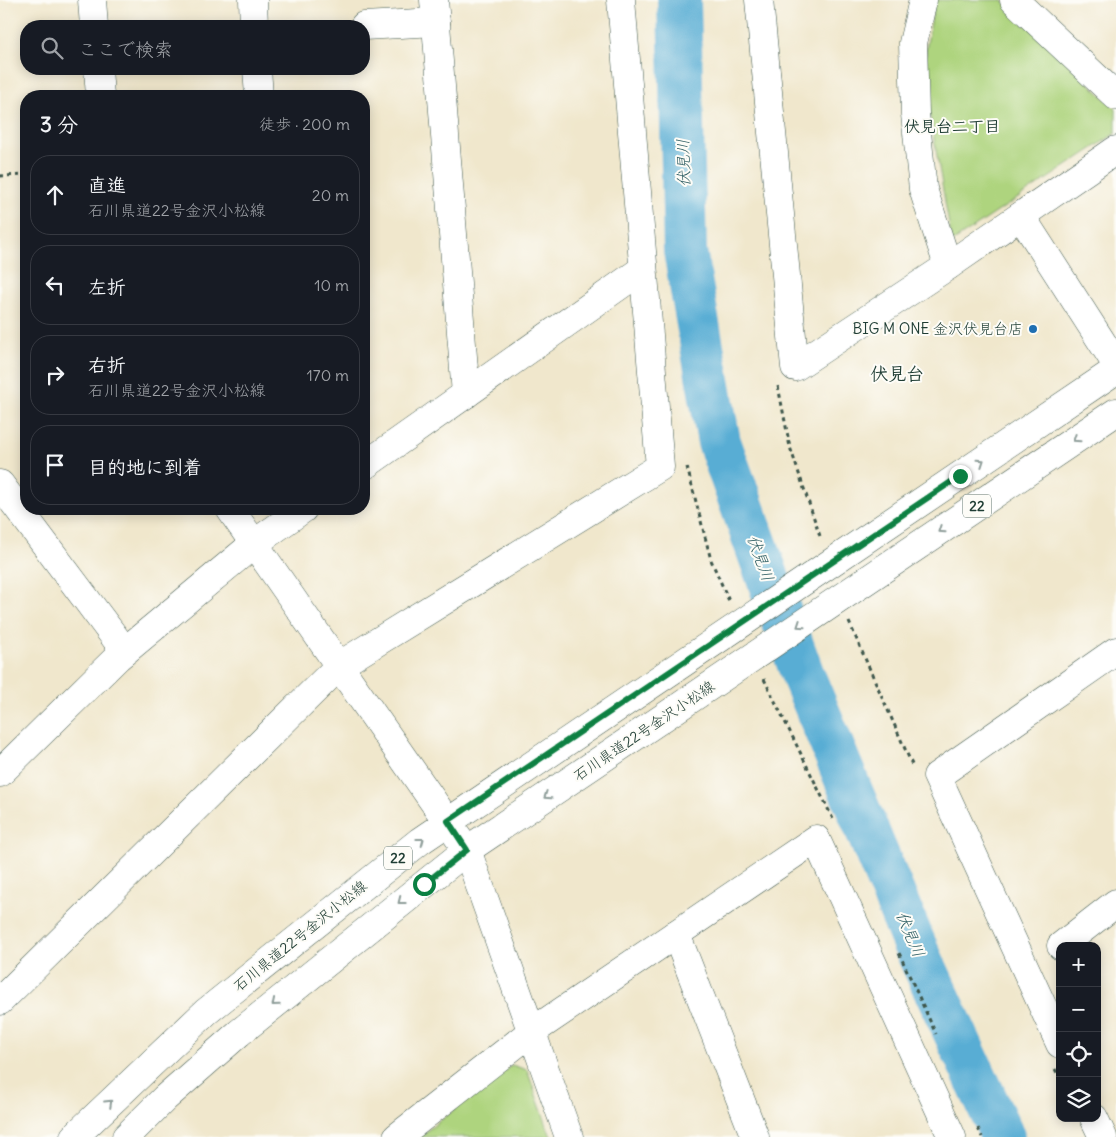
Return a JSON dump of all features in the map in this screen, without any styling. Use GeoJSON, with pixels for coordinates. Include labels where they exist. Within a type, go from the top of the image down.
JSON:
{"type":"FeatureCollection","features":[{"type":"Feature","properties":{"kind":"street"},"geometry":{"type":"LineString","coordinates":[[92,0],[94,20]]}},
{"type":"Feature","properties":{"kind":"street"},"geometry":{"type":"LineString","coordinates":[[253,0],[254,20]]}},
{"type":"Feature","properties":{"kind":"street"},"geometry":{"type":"LineString","coordinates":[[0,1001],[340,665],[660,467],[621,0]]}},
{"type":"Feature","properties":{"kind":"street"},"geometry":{"type":"LineString","coordinates":[[758,0],[795,367],[948,266],[1116,150]]}},
{"type":"Feature","properties":{"kind":"street"},"geometry":{"type":"LineString","coordinates":[[923,0],[913,43],[915,114],[923,189],[948,266]]}},
{"type":"Feature","properties":{"kind":"street"},"geometry":{"type":"LineString","coordinates":[[1014,0],[1116,96]]}},
{"type":"Feature","properties":{"kind":"street"},"geometry":{"type":"LineString","coordinates":[[370,25],[435,11],[466,394]]}},
{"type":"Feature","properties":{"kind":"street"},"geometry":{"type":"LineString","coordinates":[[98,75],[100,90]]}},
{"type":"Feature","properties":{"kind":"street"},"geometry":{"type":"LineString","coordinates":[[257,75],[259,90]]}},
{"type":"Feature","properties":{"kind":"street"},"geometry":{"type":"LineString","coordinates":[[1021,216],[1116,364]]}},
{"type":"Feature","properties":{"kind":"street"},"geometry":{"type":"LineString","coordinates":[[370,462],[642,268]]}},
{"type":"Feature","properties":{"kind":"street","name":"石川県道22号金沢小松線"},"geometry":{"type":"LineString","coordinates":[[74,1137],[206,1012],[359,888],[448,821],[1116,370]]}},
{"type":"Feature","properties":{"kind":"street","name":"石川県道22号金沢小松線"},"geometry":{"type":"LineString","coordinates":[[126,1137],[165,1098],[239,1033],[467,850],[1116,412]]}},
{"type":"Feature","properties":{"kind":"street"},"geometry":{"type":"LineString","coordinates":[[0,484],[20,511]]}},
{"type":"Feature","properties":{"kind":"street"},"geometry":{"type":"LineString","coordinates":[[23,515],[125,651]]}},
{"type":"Feature","properties":{"kind":"street"},"geometry":{"type":"LineString","coordinates":[[234,515],[467,850],[530,1033],[569,1137]]}},
{"type":"Feature","properties":{"kind":"street"},"geometry":{"type":"LineString","coordinates":[[0,773],[125,651],[255,543],[295,515]]}},
{"type":"Feature","properties":{"kind":"street"},"geometry":{"type":"LineString","coordinates":[[1056,1036],[937,776],[1116,651]]}},
{"type":"Feature","properties":{"kind":"street"},"geometry":{"type":"LineString","coordinates":[[397,1137],[530,1033],[816,839],[952,1137]]}},
{"type":"Feature","properties":{"kind":"street"},"geometry":{"type":"LineString","coordinates":[[1065,942],[1116,903]]}},
{"type":"Feature","properties":{"kind":"street"},"geometry":{"type":"LineString","coordinates":[[676,934],[755,1137]]}},
{"type":"Feature","properties":{"kind":"street"},"geometry":{"type":"LineString","coordinates":[[1026,972],[1056,949]]}},
{"type":"Feature","properties":{"kind":"street"},"geometry":{"type":"LineString","coordinates":[[1096,1122],[1103,1137]]}},
{"type":"Feature","properties":{"kind":"street"},"geometry":{"type":"LineString","coordinates":[[1110,1137],[1116,1132]]}},
{"type":"Feature","properties":{"kind":"path"},"geometry":{"type":"LineString","coordinates":[[0,176],[20,175]]}},
{"type":"Feature","properties":{"kind":"green space"},"geometry":{"type":"Polygon","coordinates":[[[935,0],[1002,0],[1116,109],[1116,133],[952,242],[929,110],[926,50],[935,0]]]}},
{"type":"Feature","properties":{"kind":"green space"},"geometry":{"type":"Polygon","coordinates":[[[512,1065],[527,1070],[551,1137],[419,1137],[512,1065]]]}},
{"type":"Feature","properties":{"kind":"waterway","name":"伏見川"},"geometry":{"type":"LineString","coordinates":[[679,0],[685,251],[719,442],[802,673],[915,946],[1003,1137]]}},
{"type":"Feature","properties":{"kind":"place","name":"BIG M ONE 金沢伏見台店"},"geometry":{"type":"Point","coordinates":[1033,329]}},
{"type":"Feature","properties":{"kind":"district","name":"伏見台二丁目"},"geometry":{"type":"Point","coordinates":[952,126]}},
{"type":"Feature","properties":{"kind":"district","name":"伏見台"},"geometry":{"type":"Point","coordinates":[897,374]}},
{"type":"Feature","properties":{"kind":"route"},"geometry":{"type":"LineString","coordinates":[[424,884],[467,850],[448,821],[960,476]]}}]}
